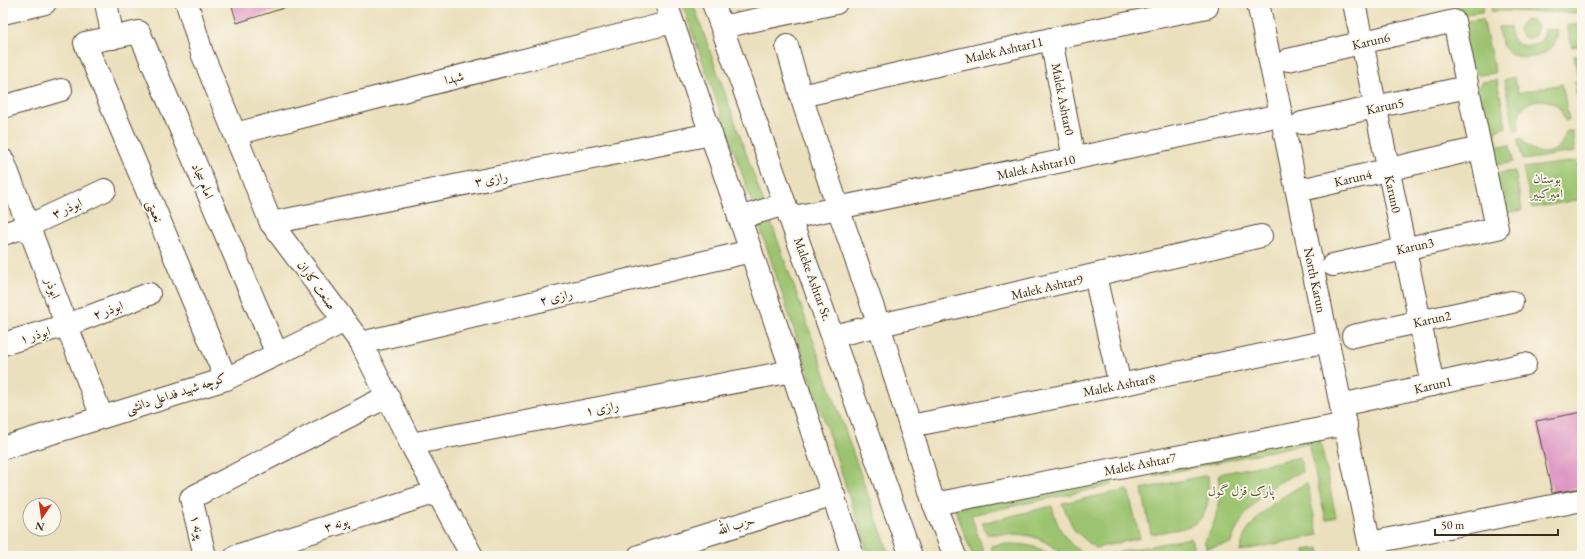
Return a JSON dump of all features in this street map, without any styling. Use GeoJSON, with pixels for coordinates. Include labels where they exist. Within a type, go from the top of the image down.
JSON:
{"type":"FeatureCollection","features":[{"type":"Feature","properties":{"kind":"street"},"geometry":{"type":"LineString","coordinates":[[3,13],[45,3]]}},
{"type":"Feature","properties":{"kind":"street"},"geometry":{"type":"LineString","coordinates":[[106,3],[113,38]]}},
{"type":"Feature","properties":{"kind":"street","name":"صنعت کاران"},"geometry":{"type":"LineString","coordinates":[[187,3],[202,53],[271,223],[343,322],[361,343],[411,444],[472,556]]}},
{"type":"Feature","properties":{"kind":"street","name":"Maleke Ashtar St."},"geometry":{"type":"LineString","coordinates":[[713,3],[911,556]]}},
{"type":"Feature","properties":{"kind":"street"},"geometry":{"type":"LineString","coordinates":[[722,27],[836,3]]}},
{"type":"Feature","properties":{"kind":"street","name":"North Karun"},"geometry":{"type":"LineString","coordinates":[[1258,3],[1371,550]]}},
{"type":"Feature","properties":{"kind":"street","name":"Karun0"},"geometry":{"type":"LineString","coordinates":[[1354,3],[1433,385]]}},
{"type":"Feature","properties":{"kind":"street","name":"Malek Ashtar11"},"geometry":{"type":"LineString","coordinates":[[801,96],[1051,39],[1207,7]]}},
{"type":"Feature","properties":{"kind":"street"},"geometry":{"type":"LineString","coordinates":[[669,13],[792,371],[853,556]]}},
{"type":"Feature","properties":{"kind":"street","name":"شهدا"},"geometry":{"type":"LineString","coordinates":[[235,134],[669,13]]}},
{"type":"Feature","properties":{"kind":"street","name":"Karun6"},"geometry":{"type":"LineString","coordinates":[[1288,60],[1454,22],[1468,88]]}},
{"type":"Feature","properties":{"kind":"street","name":"امام سجاد"},"geometry":{"type":"LineString","coordinates":[[85,43],[139,32],[277,354]]}},
{"type":"Feature","properties":{"kind":"street","name":"Malek Ashtar0"},"geometry":{"type":"LineString","coordinates":[[1051,39],[1074,158]]}},
{"type":"Feature","properties":{"kind":"street","name":"نعمتی"},"geometry":{"type":"LineString","coordinates":[[85,43],[226,379]]}},
{"type":"Feature","properties":{"kind":"street"},"geometry":{"type":"LineString","coordinates":[[787,46],[801,96],[879,325],[934,504],[955,556]]}},
{"type":"Feature","properties":{"kind":"street"},"geometry":{"type":"LineString","coordinates":[[1468,88],[1480,148]]}},
{"type":"Feature","properties":{"kind":"street","name":"Karun5"},"geometry":{"type":"LineString","coordinates":[[1302,123],[1468,88]]}},
{"type":"Feature","properties":{"kind":"street"},"geometry":{"type":"LineString","coordinates":[[3,107],[61,90]]}},
{"type":"Feature","properties":{"kind":"street","name":"Malek Ashtar10"},"geometry":{"type":"LineString","coordinates":[[739,218],[788,211],[838,208],[1281,115]]}},
{"type":"Feature","properties":{"kind":"street","name":"رازی ۳"},"geometry":{"type":"LineString","coordinates":[[271,223],[711,134]]}},
{"type":"Feature","properties":{"kind":"street","name":"Karun4"},"geometry":{"type":"LineString","coordinates":[[1297,191],[1480,148]]}},
{"type":"Feature","properties":{"kind":"street","name":"Karun3"},"geometry":{"type":"LineString","coordinates":[[1333,264],[1497,228],[1480,148]]}},
{"type":"Feature","properties":{"kind":"street","name":"ابوذر"},"geometry":{"type":"LineString","coordinates":[[3,160],[102,417]]}},
{"type":"Feature","properties":{"kind":"street","name":"ابوذر ۳"},"geometry":{"type":"LineString","coordinates":[[3,234],[28,226],[105,190]]}},
{"type":"Feature","properties":{"kind":"street","name":"Malek Ashtar9"},"geometry":{"type":"LineString","coordinates":[[833,336],[1261,236]]}},
{"type":"Feature","properties":{"kind":"street","name":"رازی ۲"},"geometry":{"type":"LineString","coordinates":[[361,343],[751,251]]}},
{"type":"Feature","properties":{"kind":"street"},"geometry":{"type":"LineString","coordinates":[[1095,276],[1120,385]]}},
{"type":"Feature","properties":{"kind":"street","name":"ابوذر ۲"},"geometry":{"type":"LineString","coordinates":[[67,325],[149,294]]}},
{"type":"Feature","properties":{"kind":"street","name":"Karun2"},"geometry":{"type":"LineString","coordinates":[[1353,336],[1512,302]]}},
{"type":"Feature","properties":{"kind":"street","name":"کوچه شهید فداعلی دانشی"},"geometry":{"type":"LineString","coordinates":[[3,448],[226,379],[343,322]]}},
{"type":"Feature","properties":{"kind":"street","name":"ابوذر ۱"},"geometry":{"type":"LineString","coordinates":[[3,344],[67,325]]}},
{"type":"Feature","properties":{"kind":"street","name":"Malek Ashtar8"},"geometry":{"type":"LineString","coordinates":[[910,426],[1120,385],[1328,341]]}},
{"type":"Feature","properties":{"kind":"street","name":"Karun1"},"geometry":{"type":"LineString","coordinates":[[1343,414],[1433,385],[1525,364]]}},
{"type":"Feature","properties":{"kind":"street","name":"رازی ۱"},"geometry":{"type":"LineString","coordinates":[[411,444],[792,371]]}},
{"type":"Feature","properties":{"kind":"street","name":"پونه ۱"},"geometry":{"type":"LineString","coordinates":[[205,556],[191,498],[388,396]]}},
{"type":"Feature","properties":{"kind":"street","name":"Malek Ashtar7"},"geometry":{"type":"LineString","coordinates":[[934,504],[1343,414]]}},
{"type":"Feature","properties":{"kind":"street","name":"پونه ۳"},"geometry":{"type":"LineString","coordinates":[[236,556],[437,492]]}},
{"type":"Feature","properties":{"kind":"street","name":"حزب الله"},"geometry":{"type":"LineString","coordinates":[[639,556],[834,495]]}},
{"type":"Feature","properties":{"kind":"street"},"geometry":{"type":"LineString","coordinates":[[1371,550],[1582,500]]}},
{"type":"Feature","properties":{"kind":"green space"},"geometry":{"type":"Polygon","coordinates":[[[682,3],[693,3],[764,204],[754,208],[682,3]]]}},
{"type":"Feature","properties":{"kind":"green space"},"geometry":{"type":"Polygon","coordinates":[[[1452,3],[1485,3],[1482,12],[1465,14],[1452,3]]]}},
{"type":"Feature","properties":{"kind":"green space"},"geometry":{"type":"Polygon","coordinates":[[[1493,3],[1563,3],[1582,9],[1582,13],[1491,11],[1493,3]]]}},
{"type":"Feature","properties":{"kind":"green space"},"geometry":{"type":"Polygon","coordinates":[[[1483,19],[1495,73],[1479,75],[1467,68],[1460,31],[1468,21],[1483,19]]]}},
{"type":"Feature","properties":{"kind":"green space"},"geometry":{"type":"Polygon","coordinates":[[[1524,20],[1532,20],[1537,25],[1535,36],[1532,38],[1524,38],[1519,33],[1519,25],[1524,20]]]}},
{"type":"Feature","properties":{"kind":"green space"},"geometry":{"type":"Polygon","coordinates":[[[1567,25],[1582,25],[1582,45],[1572,47],[1567,25]]]}},
{"type":"Feature","properties":{"kind":"green space"},"geometry":{"type":"Polygon","coordinates":[[[1498,27],[1510,27],[1511,36],[1514,40],[1517,43],[1526,46],[1531,46],[1540,42],[1545,33],[1545,29],[1558,30],[1556,41],[1550,49],[1530,58],[1515,56],[1509,52],[1503,46],[1498,27]]]}},
{"type":"Feature","properties":{"kind":"green space"},"geometry":{"type":"Polygon","coordinates":[[[1582,54],[1582,109],[1580,108],[1574,82],[1578,80],[1574,56],[1582,54]]]}},
{"type":"Feature","properties":{"kind":"green space"},"geometry":{"type":"Polygon","coordinates":[[[1514,77],[1518,93],[1562,84],[1569,120],[1565,121],[1559,108],[1554,104],[1545,100],[1535,101],[1525,105],[1520,111],[1519,130],[1515,131],[1504,80],[1514,77]]]}},
{"type":"Feature","properties":{"kind":"green space","name":"بوستان امیرکبیر"},"geometry":{"type":"Polygon","coordinates":[[[1497,80],[1506,127],[1494,131],[1498,146],[1510,145],[1513,162],[1487,167],[1473,94],[1482,82],[1497,80]]]}},
{"type":"Feature","properties":{"kind":"green space","name":"بوستان امیرکبیر"},"geometry":{"type":"Polygon","coordinates":[[[1566,131],[1572,131],[1575,152],[1523,160],[1517,139],[1522,139],[1527,146],[1534,150],[1541,153],[1547,153],[1559,146],[1566,131]]]}},
{"type":"Feature","properties":{"kind":"green space","name":"بوستان امیرکبیر"},"geometry":{"type":"Polygon","coordinates":[[[1577,161],[1582,187],[1582,199],[1532,208],[1523,168],[1577,161]]]}},
{"type":"Feature","properties":{"kind":"green space","name":"بوستان امیرکبیر"},"geometry":{"type":"Polygon","coordinates":[[[1515,171],[1522,210],[1497,215],[1488,175],[1515,171]]]}},
{"type":"Feature","properties":{"kind":"green space"},"geometry":{"type":"Polygon","coordinates":[[[769,216],[890,556],[869,556],[758,221],[769,216]]]}},
{"type":"Feature","properties":{"kind":"green space","name":"پارک قزل گول"},"geometry":{"type":"Polygon","coordinates":[[[1318,431],[1336,517],[1326,520],[1308,443],[1153,476],[1152,466],[1318,431]]]}},
{"type":"Feature","properties":{"kind":"green space","name":"پارک قزل گول"},"geometry":{"type":"Polygon","coordinates":[[[1300,457],[1302,472],[1279,483],[1258,499],[1242,520],[1231,543],[1207,548],[1204,541],[1213,525],[1218,509],[1219,474],[1300,457]]]}},
{"type":"Feature","properties":{"kind":"green space"},"geometry":{"type":"Polygon","coordinates":[[[1110,475],[1112,485],[971,515],[985,556],[973,556],[955,509],[1110,475]]]}},
{"type":"Feature","properties":{"kind":"green space","name":"پارک قزل گول"},"geometry":{"type":"Polygon","coordinates":[[[1208,475],[1209,492],[1207,505],[1203,515],[1198,521],[1179,529],[1151,534],[1142,489],[1208,475]]]}},
{"type":"Feature","properties":{"kind":"green space","name":"پارک قزل گول"},"geometry":{"type":"Polygon","coordinates":[[[1307,483],[1318,535],[1240,551],[1246,533],[1258,517],[1281,498],[1307,483]]]}},
{"type":"Feature","properties":{"kind":"green space"},"geometry":{"type":"Polygon","coordinates":[[[1128,490],[1140,538],[1095,548],[1074,530],[1062,503],[1128,490]]]}},
{"type":"Feature","properties":{"kind":"green space"},"geometry":{"type":"Polygon","coordinates":[[[1052,506],[1063,534],[1073,546],[1086,556],[1064,556],[1046,542],[1037,538],[1019,534],[987,534],[982,523],[1052,506]]]}},
{"type":"Feature","properties":{"kind":"green space"},"geometry":{"type":"Polygon","coordinates":[[[1191,538],[1195,556],[1109,556],[1109,554],[1191,538]]]}},
{"type":"Feature","properties":{"kind":"green space"},"geometry":{"type":"Polygon","coordinates":[[[1001,544],[1034,547],[1051,556],[994,556],[991,546],[1001,544]]]}},
{"type":"Feature","properties":{"kind":"green space"},"geometry":{"type":"Polygon","coordinates":[[[1319,548],[1321,556],[1306,556],[1304,550],[1319,548]]]}},
{"type":"Feature","properties":{"kind":"building"},"geometry":{"type":"Polygon","coordinates":[[[231,3],[290,3],[290,6],[237,23],[231,3]]]}},
{"type":"Feature","properties":{"kind":"building"},"geometry":{"type":"Polygon","coordinates":[[[1582,412],[1582,488],[1552,493],[1536,421],[1582,412]]]}}]}
